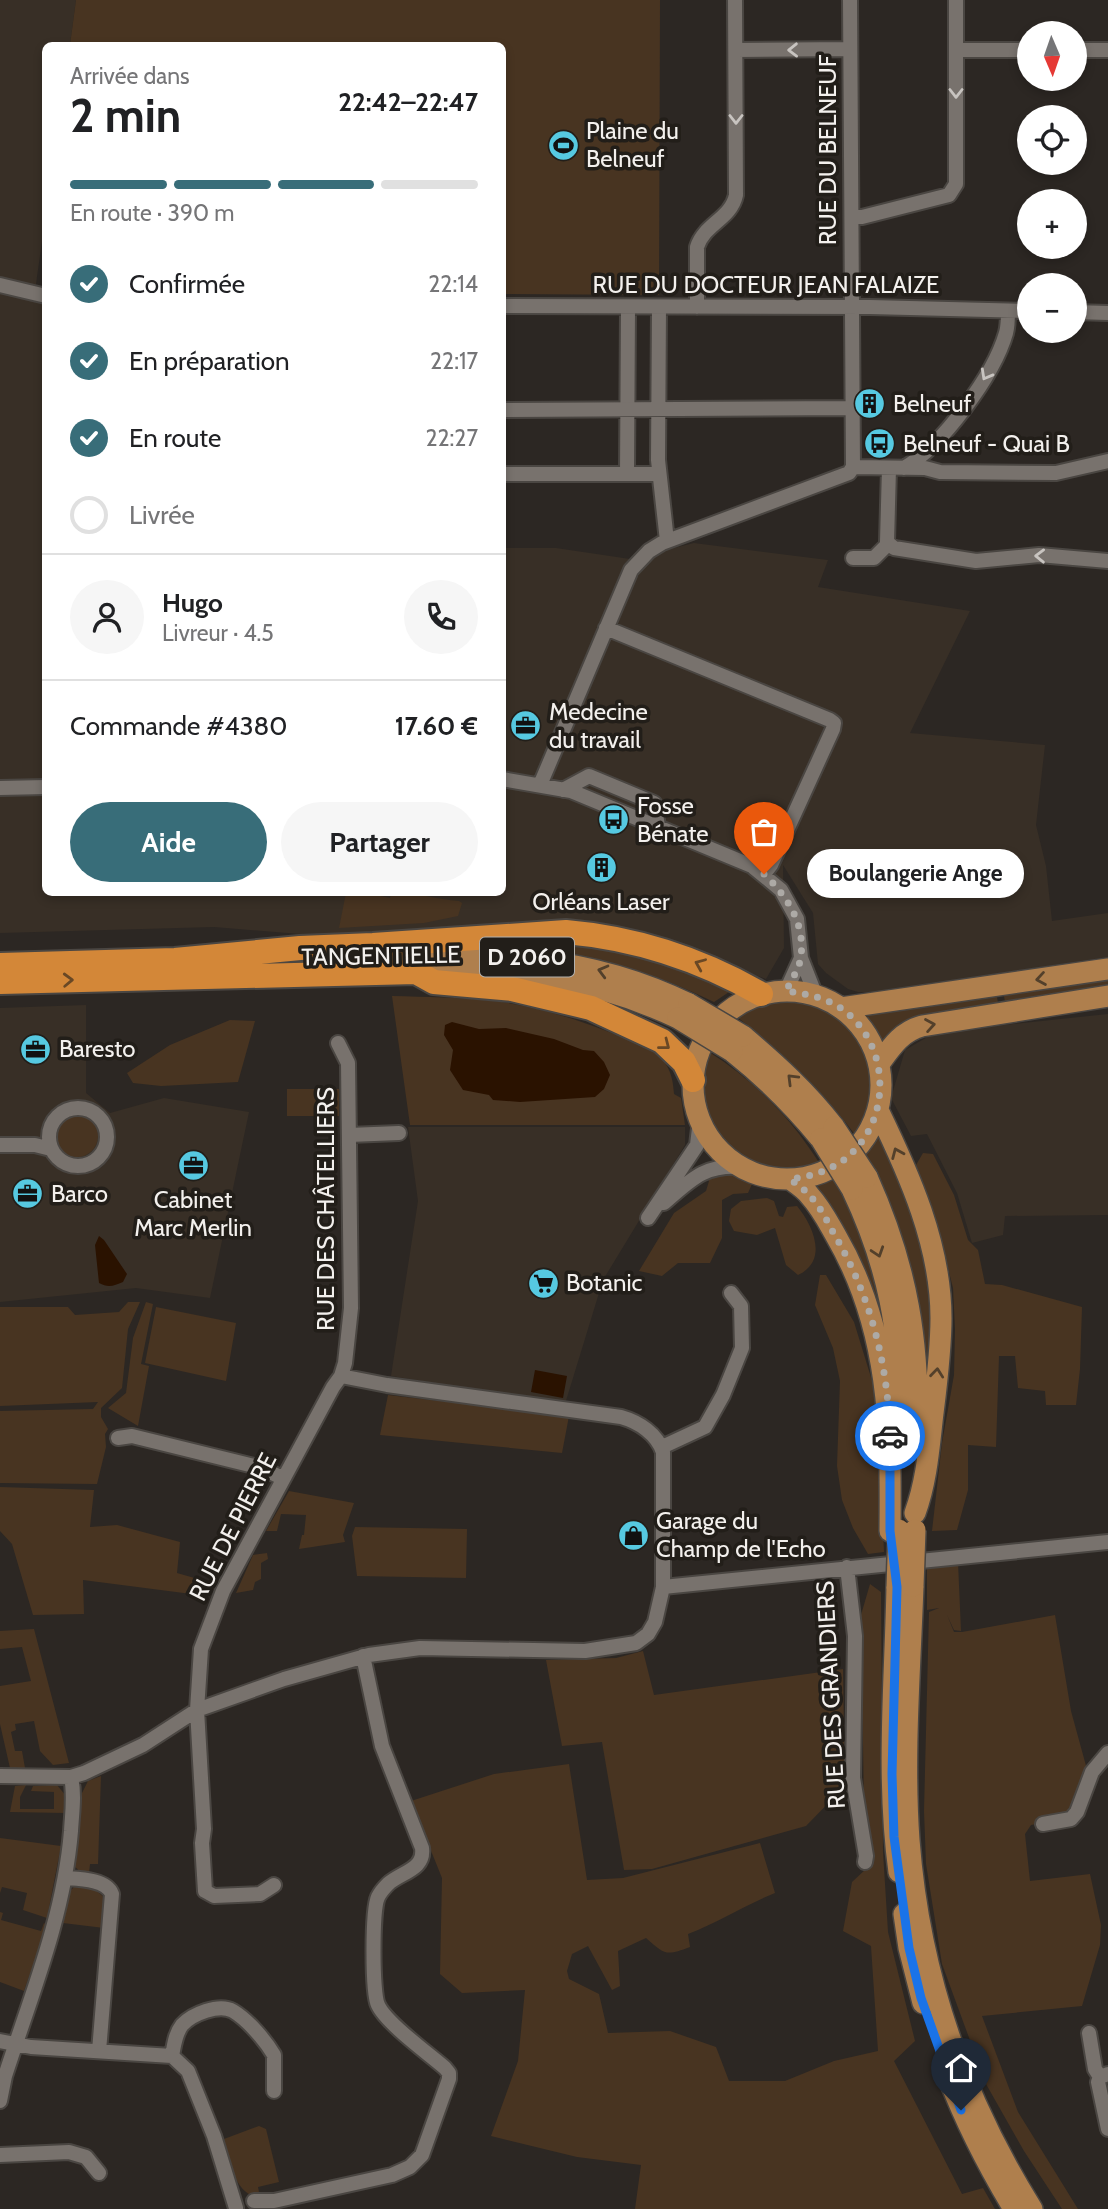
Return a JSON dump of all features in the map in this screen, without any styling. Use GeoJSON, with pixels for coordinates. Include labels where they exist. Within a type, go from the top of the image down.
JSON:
{"type":"FeatureCollection","features":[{"type":"Feature","properties":{"kind":"highway"},"geometry":{"type":"LineString","coordinates":[[175,960],[300,948],[566,932],[645,944],[773,993]]}},
{"type":"Feature","properties":{"kind":"highway","name":"TANGENTIELLE"},"geometry":{"type":"LineString","coordinates":[[0,965],[175,960]]}},
{"type":"Feature","properties":{"kind":"highway"},"geometry":{"type":"LineString","coordinates":[[416,972],[434,982],[512,989],[591,1008],[662,1041],[684,1062],[693,1080]]}},
{"type":"Feature","properties":{"kind":"highway","name":"TANGENTIELLE"},"geometry":{"type":"LineString","coordinates":[[0,982],[416,972]]}},
{"type":"Feature","properties":{"kind":"main road","name":"TANGENTIELLE"},"geometry":{"type":"LineString","coordinates":[[175,960],[453,954],[532,958],[573,964],[627,978],[684,1011]]}},
{"type":"Feature","properties":{"kind":"main road"},"geometry":{"type":"LineString","coordinates":[[841,1008],[1108,969]]}},
{"type":"Feature","properties":{"kind":"main road","name":"TANGENTIELLE"},"geometry":{"type":"LineString","coordinates":[[416,972],[460,970],[532,974],[578,982],[684,1011]]}},
{"type":"Feature","properties":{"kind":"main road"},"geometry":{"type":"LineString","coordinates":[[773,993],[816,996],[841,1008],[858,1024],[871,1043],[879,1064],[881,1087],[877,1110],[865,1137],[845,1159],[819,1173],[790,1179],[764,1176],[740,1167],[723,1154],[709,1139],[699,1121],[693,1080],[699,1052],[713,1026],[734,1007],[773,993]]}},
{"type":"Feature","properties":{"kind":"main road"},"geometry":{"type":"LineString","coordinates":[[879,1064],[899,1037],[922,1026],[1108,996]]}},
{"type":"Feature","properties":{"kind":"main road","name":"D 2060"},"geometry":{"type":"LineString","coordinates":[[684,1011],[785,1071],[814,1101],[827,1133],[859,1183],[896,1326],[905,1526],[909,1839],[923,1944],[935,1992],[966,2082],[993,2143],[1032,2209]]}},
{"type":"Feature","properties":{"kind":"main road"},"geometry":{"type":"LineString","coordinates":[[877,1110],[923,1216],[934,1255],[941,1316],[937,1381],[924,1489],[905,1526]]}},
{"type":"Feature","properties":{"kind":"main road"},"geometry":{"type":"LineString","coordinates":[[790,1179],[817,1204],[845,1251],[876,1331],[905,1526]]}},
{"type":"Feature","properties":{"kind":"main road","name":"D 2060"},"geometry":{"type":"LineString","coordinates":[[905,1587],[892,1774],[894,1837],[909,1948],[929,2023],[961,2110],[1014,2209]]}},
{"type":"Feature","properties":{"kind":"street"},"geometry":{"type":"LineString","coordinates":[[697,307],[699,239],[734,205],[735,0]]}},
{"type":"Feature","properties":{"kind":"street","name":"RUE DU BELNEUF"},"geometry":{"type":"LineString","coordinates":[[850,0],[853,467]]}},
{"type":"Feature","properties":{"kind":"street"},"geometry":{"type":"LineString","coordinates":[[852,217],[862,217],[948,195],[954,190],[956,0]]}},
{"type":"Feature","properties":{"kind":"street"},"geometry":{"type":"LineString","coordinates":[[736,50],[850,49]]}},
{"type":"Feature","properties":{"kind":"street"},"geometry":{"type":"LineString","coordinates":[[956,50],[1017,50]]}},
{"type":"Feature","properties":{"kind":"street"},"geometry":{"type":"LineString","coordinates":[[1087,50],[1108,50]]}},
{"type":"Feature","properties":{"kind":"street"},"geometry":{"type":"LineString","coordinates":[[0,285],[42,295]]}},
{"type":"Feature","properties":{"kind":"street","name":"RUE DU DOCTEUR JEAN FALAIZE"},"geometry":{"type":"LineString","coordinates":[[506,306],[851,307],[1017,311]]}},
{"type":"Feature","properties":{"kind":"street"},"geometry":{"type":"LineString","coordinates":[[627,474],[628,307]]}},
{"type":"Feature","properties":{"kind":"street"},"geometry":{"type":"LineString","coordinates":[[659,307],[659,474],[667,541]]}},
{"type":"Feature","properties":{"kind":"street"},"geometry":{"type":"LineString","coordinates":[[897,468],[933,445],[986,378],[1006,332],[1008,311]]}},
{"type":"Feature","properties":{"kind":"street"},"geometry":{"type":"LineString","coordinates":[[1087,312],[1108,313]]}},
{"type":"Feature","properties":{"kind":"street"},"geometry":{"type":"LineString","coordinates":[[506,410],[852,408]]}},
{"type":"Feature","properties":{"kind":"street"},"geometry":{"type":"LineString","coordinates":[[540,785],[631,570],[649,551],[667,541],[849,472],[853,467],[925,468],[940,472],[1056,473],[1108,461]]}},
{"type":"Feature","properties":{"kind":"street"},"geometry":{"type":"LineString","coordinates":[[853,558],[874,558],[888,544],[897,468]]}},
{"type":"Feature","properties":{"kind":"street"},"geometry":{"type":"LineString","coordinates":[[506,474],[659,474]]}},
{"type":"Feature","properties":{"kind":"street"},"geometry":{"type":"LineString","coordinates":[[888,544],[894,548],[976,561],[1039,555],[1108,561]]}},
{"type":"Feature","properties":{"kind":"street"},"geometry":{"type":"LineString","coordinates":[[606,628],[834,723],[771,865],[764,874]]}},
{"type":"Feature","properties":{"kind":"street"},"geometry":{"type":"LineString","coordinates":[[506,780],[563,790],[657,825],[752,866],[764,874],[781,890],[797,919],[802,958],[816,996]]}},
{"type":"Feature","properties":{"kind":"street"},"geometry":{"type":"LineString","coordinates":[[0,788],[42,787]]}},
{"type":"Feature","properties":{"kind":"street"},"geometry":{"type":"LineString","coordinates":[[773,993],[802,958]]}},
{"type":"Feature","properties":{"kind":"street","name":"RUE DES CHÂTELLIERS"},"geometry":{"type":"LineString","coordinates":[[338,1043],[348,1063],[351,1308],[349,1343],[341,1376]]}},
{"type":"Feature","properties":{"kind":"street"},"geometry":{"type":"LineString","coordinates":[[3,1145],[35,1138],[64,1112],[84,1109],[96,1115],[106,1134],[101,1154],[85,1165],[65,1163],[51,1149],[51,1126]]}},
{"type":"Feature","properties":{"kind":"street"},"geometry":{"type":"LineString","coordinates":[[699,1121],[697,1145],[648,1218],[697,1174],[713,1167],[740,1167]]}},
{"type":"Feature","properties":{"kind":"street"},"geometry":{"type":"LineString","coordinates":[[349,1135],[399,1133]]}},
{"type":"Feature","properties":{"kind":"street"},"geometry":{"type":"LineString","coordinates":[[3,1145],[35,1145],[51,1149]]}},
{"type":"Feature","properties":{"kind":"street"},"geometry":{"type":"LineString","coordinates":[[662,1447],[705,1427],[723,1395],[742,1348],[741,1306],[731,1293]]}},
{"type":"Feature","properties":{"kind":"street"},"geometry":{"type":"LineString","coordinates":[[0,1776],[71,1777],[120,1758],[197,1710],[284,1679],[363,1656],[420,1648],[585,1651],[636,1643],[648,1634],[660,1609],[663,1587],[664,1463],[662,1447],[644,1428],[621,1417],[387,1385],[341,1376]]}},
{"type":"Feature","properties":{"kind":"street","name":"RUE DE PIERRE"},"geometry":{"type":"LineString","coordinates":[[274,1885],[260,1894],[214,1896],[205,1891],[197,1710],[201,1649],[223,1591],[282,1478],[341,1376]]}},
{"type":"Feature","properties":{"kind":"street"},"geometry":{"type":"LineString","coordinates":[[118,1438],[132,1436],[262,1468],[282,1478]]}},
{"type":"Feature","properties":{"kind":"street"},"geometry":{"type":"LineString","coordinates":[[663,1587],[1108,1542]]}},
{"type":"Feature","properties":{"kind":"street","name":"RUE DES GRANDIERS"},"geometry":{"type":"LineString","coordinates":[[847,1567],[855,1636],[853,1778],[865,1862]]}},
{"type":"Feature","properties":{"kind":"street"},"geometry":{"type":"LineString","coordinates":[[0,2041],[15,2045],[172,2056],[188,2071],[214,2136],[231,2198],[252,2205],[392,2175],[410,2167],[422,2155],[449,2073],[378,2007],[375,1998],[374,1956],[378,1898],[388,1884],[420,1863],[424,1856],[382,1746],[363,1656]]}},
{"type":"Feature","properties":{"kind":"street"},"geometry":{"type":"LineString","coordinates":[[1043,1824],[1071,1818],[1077,1812],[1092,1772],[1108,1753]]}},
{"type":"Feature","properties":{"kind":"street"},"geometry":{"type":"LineString","coordinates":[[0,2101],[5,2076],[54,1927],[65,1878],[73,1799],[71,1777]]}},
{"type":"Feature","properties":{"kind":"street"},"geometry":{"type":"LineString","coordinates":[[65,1878],[104,1884],[110,1888],[112,1894],[99,2051]]}},
{"type":"Feature","properties":{"kind":"street"},"geometry":{"type":"LineString","coordinates":[[172,2056],[177,2034],[184,2023],[216,2008],[231,2010],[274,2055],[274,2091]]}},
{"type":"Feature","properties":{"kind":"street"},"geometry":{"type":"LineString","coordinates":[[1089,2033],[1095,2069],[1104,2075],[1098,2082],[1108,2129]]}},
{"type":"Feature","properties":{"kind":"street"},"geometry":{"type":"LineString","coordinates":[[0,2155],[69,2152],[86,2157],[99,2172]]}},
{"type":"Feature","properties":{"kind":"shaded area"},"geometry":{"type":"Polygon","coordinates":[[[0,0],[76,0],[70,42],[42,42],[42,241],[34,298],[42,301],[42,896],[506,896],[506,548],[556,548],[630,559],[694,543],[828,560],[818,587],[970,611],[910,733],[1045,745],[1036,825],[1046,866],[1052,921],[1108,913],[1108,957],[858,992],[848,989],[818,964],[813,913],[783,865],[784,948],[766,979],[652,939],[361,939],[214,927],[0,933],[0,0]]]}},
{"type":"Feature","properties":{"kind":"shaded area","name":"Plaine du Belneuf"},"geometry":{"type":"Polygon","coordinates":[[[76,0],[660,0],[659,295],[506,294],[506,42],[70,42],[76,0]]]}},
{"type":"Feature","properties":{"kind":"shaded area"},"geometry":{"type":"Polygon","coordinates":[[[345,896],[423,896],[462,903],[458,916],[424,923],[339,928],[345,896]]]}},
{"type":"Feature","properties":{"kind":"shaded area"},"geometry":{"type":"Polygon","coordinates":[[[616,943],[730,986],[729,992],[714,1002],[616,964],[565,952],[512,944],[616,943]]]}},
{"type":"Feature","properties":{"kind":"shaded area"},"geometry":{"type":"Polygon","coordinates":[[[1108,975],[1108,991],[1006,1007],[1003,991],[1108,975]]]}},
{"type":"Feature","properties":{"kind":"shaded area"},"geometry":{"type":"Polygon","coordinates":[[[996,992],[999,1008],[885,1040],[880,1039],[864,1015],[865,1013],[996,992]]]}},
{"type":"Feature","properties":{"kind":"shaded area"},"geometry":{"type":"Polygon","coordinates":[[[392,996],[515,1004],[575,1020],[653,1050],[666,1064],[674,1094],[681,1098],[685,1125],[410,1125],[392,996]]]}},
{"type":"Feature","properties":{"kind":"shaded area"},"geometry":{"type":"Polygon","coordinates":[[[787,1000],[821,1009],[850,1028],[861,1041],[873,1073],[873,1092],[866,1121],[856,1136],[801,1072],[737,1017],[766,1003],[787,1000]]]}},
{"type":"Feature","properties":{"kind":"shaded area"},"geometry":{"type":"Polygon","coordinates":[[[86,1005],[86,1093],[110,1113],[164,1098],[249,1112],[210,1298],[136,1288],[0,1302],[0,1008],[86,1005]]]}},
{"type":"Feature","properties":{"kind":"shaded area"},"geometry":{"type":"Polygon","coordinates":[[[1108,1014],[1108,1215],[1005,1216],[1003,1235],[972,1243],[957,1193],[927,1134],[911,1136],[891,1098],[905,1050],[936,1032],[1108,1014]]]}},
{"type":"Feature","properties":{"kind":"shaded area"},"geometry":{"type":"Polygon","coordinates":[[[230,1020],[255,1021],[238,1082],[161,1086],[133,1083],[127,1073],[170,1045],[230,1020]]]}},
{"type":"Feature","properties":{"kind":"shaded area"},"geometry":{"type":"Polygon","coordinates":[[[452,1022],[479,1029],[506,1028],[594,1051],[604,1062],[610,1075],[604,1089],[595,1097],[520,1102],[493,1100],[489,1095],[463,1090],[450,1070],[453,1050],[444,1035],[445,1025],[452,1022]]]}},
{"type":"Feature","properties":{"kind":"shaded area"},"geometry":{"type":"Polygon","coordinates":[[[709,1052],[742,1075],[771,1102],[797,1131],[820,1164],[792,1169],[767,1166],[745,1158],[727,1145],[714,1127],[706,1105],[704,1080],[709,1052]]]}},
{"type":"Feature","properties":{"kind":"shaded area"},"geometry":{"type":"Polygon","coordinates":[[[287,1089],[339,1089],[339,1116],[287,1116],[287,1089]]]}},
{"type":"Feature","properties":{"kind":"shaded area"},"geometry":{"type":"Polygon","coordinates":[[[77,1115],[92,1121],[98,1136],[92,1151],[77,1157],[62,1151],[56,1136],[62,1121],[77,1115]]]}},
{"type":"Feature","properties":{"kind":"shaded area"},"geometry":{"type":"Polygon","coordinates":[[[408,1127],[685,1127],[685,1145],[603,1280],[565,1404],[391,1376],[418,1201],[408,1127]]]}},
{"type":"Feature","properties":{"kind":"shaded area"},"geometry":{"type":"Polygon","coordinates":[[[879,1130],[915,1212],[934,1291],[931,1394],[888,1205],[863,1151],[879,1130]]]}},
{"type":"Feature","properties":{"kind":"shaded area"},"geometry":{"type":"Polygon","coordinates":[[[923,1153],[933,1154],[954,1195],[968,1240],[978,1250],[985,1284],[1002,1285],[1082,1307],[1076,1405],[1046,1405],[1045,1391],[1018,1388],[1015,1356],[999,1356],[996,1447],[968,1445],[968,1490],[957,1530],[932,1531],[942,1443],[954,1375],[955,1329],[953,1288],[936,1220],[916,1165],[923,1153]]]}},
{"type":"Feature","properties":{"kind":"shaded area"},"geometry":{"type":"Polygon","coordinates":[[[731,1173],[752,1184],[748,1193],[733,1194],[722,1200],[722,1238],[710,1263],[678,1263],[662,1276],[639,1271],[674,1213],[706,1191],[709,1181],[706,1175],[731,1173]]]}},
{"type":"Feature","properties":{"kind":"shaded area"},"geometry":{"type":"Polygon","coordinates":[[[833,1180],[855,1222],[871,1264],[882,1308],[889,1355],[815,1187],[833,1180]]]}},
{"type":"Feature","properties":{"kind":"shaded area"},"geometry":{"type":"Polygon","coordinates":[[[767,1198],[774,1201],[779,1216],[783,1217],[787,1207],[797,1206],[813,1232],[816,1252],[813,1261],[808,1269],[798,1275],[786,1265],[775,1228],[757,1235],[734,1231],[729,1221],[731,1209],[741,1201],[767,1198]]]}},
{"type":"Feature","properties":{"kind":"shaded area"},"geometry":{"type":"Polygon","coordinates":[[[99,1236],[127,1274],[123,1282],[111,1286],[99,1283],[95,1245],[99,1236]]]}},
{"type":"Feature","properties":{"kind":"shaded area"},"geometry":{"type":"Polygon","coordinates":[[[820,1275],[826,1275],[854,1322],[877,1397],[884,1552],[868,1554],[853,1528],[842,1500],[837,1466],[840,1381],[833,1348],[815,1305],[820,1275]]]}},
{"type":"Feature","properties":{"kind":"shaded area"},"geometry":{"type":"Polygon","coordinates":[[[128,1302],[140,1302],[128,1329],[122,1388],[101,1408],[101,1417],[108,1429],[97,1484],[0,1483],[0,1411],[93,1409],[98,1402],[0,1406],[0,1307],[68,1307],[75,1315],[119,1312],[128,1302]]]}},
{"type":"Feature","properties":{"kind":"shaded area"},"geometry":{"type":"Polygon","coordinates":[[[146,1302],[153,1304],[141,1364],[149,1366],[138,1426],[108,1408],[126,1393],[133,1338],[146,1302]]]}},
{"type":"Feature","properties":{"kind":"shaded area"},"geometry":{"type":"Polygon","coordinates":[[[156,1307],[236,1323],[226,1381],[145,1363],[156,1307]]]}},
{"type":"Feature","properties":{"kind":"shaded area"},"geometry":{"type":"Polygon","coordinates":[[[535,1370],[567,1376],[563,1398],[531,1392],[535,1370]]]}},
{"type":"Feature","properties":{"kind":"shaded area"},"geometry":{"type":"Polygon","coordinates":[[[388,1395],[569,1416],[562,1453],[380,1435],[388,1395]]]}},
{"type":"Feature","properties":{"kind":"shaded area"},"geometry":{"type":"Polygon","coordinates":[[[0,1487],[94,1490],[90,1527],[117,1525],[180,1542],[177,1573],[212,1583],[207,1596],[83,1580],[84,1614],[33,1615],[12,1544],[0,1531],[0,1487]]]}},
{"type":"Feature","properties":{"kind":"shaded area"},"geometry":{"type":"Polygon","coordinates":[[[289,1491],[354,1503],[343,1535],[345,1542],[299,1549],[306,1515],[281,1514],[277,1531],[266,1531],[289,1491]]]}},
{"type":"Feature","properties":{"kind":"shaded area"},"geometry":{"type":"Polygon","coordinates":[[[355,1527],[467,1529],[466,1578],[357,1576],[352,1536],[355,1527]]]}},
{"type":"Feature","properties":{"kind":"shaded area"},"geometry":{"type":"Polygon","coordinates":[[[267,1553],[268,1559],[261,1563],[261,1579],[255,1582],[253,1590],[236,1593],[253,1555],[267,1553]]]}},
{"type":"Feature","properties":{"kind":"shaded area"},"geometry":{"type":"Polygon","coordinates":[[[958,1562],[961,1631],[954,1630],[947,1615],[954,1632],[962,1632],[1055,1615],[1071,1711],[1088,1773],[1071,1815],[1057,1821],[1031,1825],[1025,1834],[1030,1881],[1090,1874],[1101,1925],[1100,1945],[1082,2006],[982,2016],[1018,2112],[1078,2209],[1062,2209],[1024,2151],[986,2084],[942,1964],[926,1864],[924,1811],[929,1612],[939,1608],[927,1610],[927,1567],[958,1562]]]}},
{"type":"Feature","properties":{"kind":"shaded area"},"geometry":{"type":"Polygon","coordinates":[[[870,1584],[881,1592],[883,1852],[888,1932],[915,2041],[894,2061],[962,2194],[983,2188],[995,2209],[635,2209],[641,2165],[577,2157],[491,2136],[518,2061],[525,1990],[462,1993],[440,1974],[442,1878],[411,1801],[494,1774],[569,1764],[587,1880],[623,1878],[760,1843],[775,1893],[688,1934],[690,1947],[666,1952],[646,1938],[618,1951],[620,1986],[612,1990],[588,1946],[572,1954],[567,1971],[569,1979],[599,1994],[608,2033],[670,2031],[716,2047],[729,2081],[785,2081],[834,2061],[878,2051],[871,1946],[843,1931],[852,1882],[866,1869],[869,1850],[864,1809],[861,1615],[870,1584]]]}},
{"type":"Feature","properties":{"kind":"shaded area"},"geometry":{"type":"Polygon","coordinates":[[[34,1629],[69,1763],[53,1765],[40,1751],[34,1721],[15,1724],[16,1730],[11,1732],[15,1751],[22,1751],[25,1768],[10,1768],[0,1724],[0,1686],[31,1681],[22,1647],[0,1649],[0,1631],[34,1629]]]}},
{"type":"Feature","properties":{"kind":"shaded area"},"geometry":{"type":"Polygon","coordinates":[[[643,1651],[654,1695],[843,1669],[845,1786],[806,1826],[652,1869],[624,1870],[602,1742],[562,1746],[546,1660],[616,1658],[643,1651]]]}},
{"type":"Feature","properties":{"kind":"shaded area"},"geometry":{"type":"Polygon","coordinates":[[[101,1776],[98,1864],[90,1864],[89,1873],[82,1873],[75,1867],[82,1793],[88,1781],[101,1776]]]}},
{"type":"Feature","properties":{"kind":"shaded area"},"geometry":{"type":"Polygon","coordinates":[[[26,1785],[20,1797],[20,1809],[54,1809],[54,1792],[31,1791],[33,1786],[57,1785],[66,1796],[65,1813],[10,1812],[15,1786],[26,1785]]]}},
{"type":"Feature","properties":{"kind":"shaded area"},"geometry":{"type":"Polygon","coordinates":[[[0,1838],[61,1846],[47,1918],[23,1910],[27,1893],[2,1887],[0,1893],[0,1838]]]}},
{"type":"Feature","properties":{"kind":"shaded area"},"geometry":{"type":"Polygon","coordinates":[[[74,1887],[93,1888],[105,1898],[104,1928],[63,1923],[69,1892],[74,1887]]]}},
{"type":"Feature","properties":{"kind":"shaded area"},"geometry":{"type":"Polygon","coordinates":[[[0,1912],[3,1913],[1,1920],[41,1931],[44,1923],[47,1925],[24,1991],[0,1982],[0,1912]]]}},
{"type":"Feature","properties":{"kind":"shaded area"},"geometry":{"type":"Polygon","coordinates":[[[259,2126],[266,2129],[279,2182],[258,2187],[260,2197],[244,2190],[234,2176],[224,2139],[259,2126]]]}},
{"type":"Feature","properties":{"kind":"way so far"},"geometry":{"type":"LineString","coordinates":[[764,874],[781,890],[797,919],[802,958],[786,991],[816,996],[841,1008],[858,1024],[871,1043],[879,1064],[881,1087],[877,1110],[865,1137],[845,1159],[819,1173],[790,1179],[817,1204],[845,1251],[868,1304],[876,1331],[890,1436]]}},
{"type":"Feature","properties":{"kind":"place","name":"Plaine du Belneuf"},"geometry":{"type":"Point","coordinates":[563,145]}},
{"type":"Feature","properties":{"kind":"place","name":"Belneuf"},"geometry":{"type":"Point","coordinates":[870,404]}},
{"type":"Feature","properties":{"kind":"place","name":"Belneuf - Quai B"},"geometry":{"type":"Point","coordinates":[880,444]}},
{"type":"Feature","properties":{"kind":"place","name":"Medecine du travail"},"geometry":{"type":"Point","coordinates":[526,726]}},
{"type":"Feature","properties":{"kind":"place","name":"Fosse Bénate"},"geometry":{"type":"Point","coordinates":[614,820]}},
{"type":"Feature","properties":{"kind":"place","name":"Orléans Laser"},"geometry":{"type":"Point","coordinates":[601,868]}},
{"type":"Feature","properties":{"kind":"place","name":"Boulangerie Ange"},"geometry":{"type":"Point","coordinates":[764,874]}},
{"type":"Feature","properties":{"kind":"place","name":"Baresto"},"geometry":{"type":"Point","coordinates":[36,1049]}},
{"type":"Feature","properties":{"kind":"place","name":"Cabinet Marc Merlin"},"geometry":{"type":"Point","coordinates":[193,1166]}},
{"type":"Feature","properties":{"kind":"place","name":"Barco"},"geometry":{"type":"Point","coordinates":[28,1194]}},
{"type":"Feature","properties":{"kind":"place","name":"Botanic"},"geometry":{"type":"Point","coordinates":[543,1283]}},
{"type":"Feature","properties":{"kind":"place","name":"Garage du Champ de l'Echo"},"geometry":{"type":"Point","coordinates":[633,1535]}},
{"type":"Feature","properties":{"kind":"route"},"geometry":{"type":"LineString","coordinates":[[890,1436],[890,1531],[897,1587],[892,1774],[894,1837],[909,1948],[921,1998],[961,2110]]}}]}
